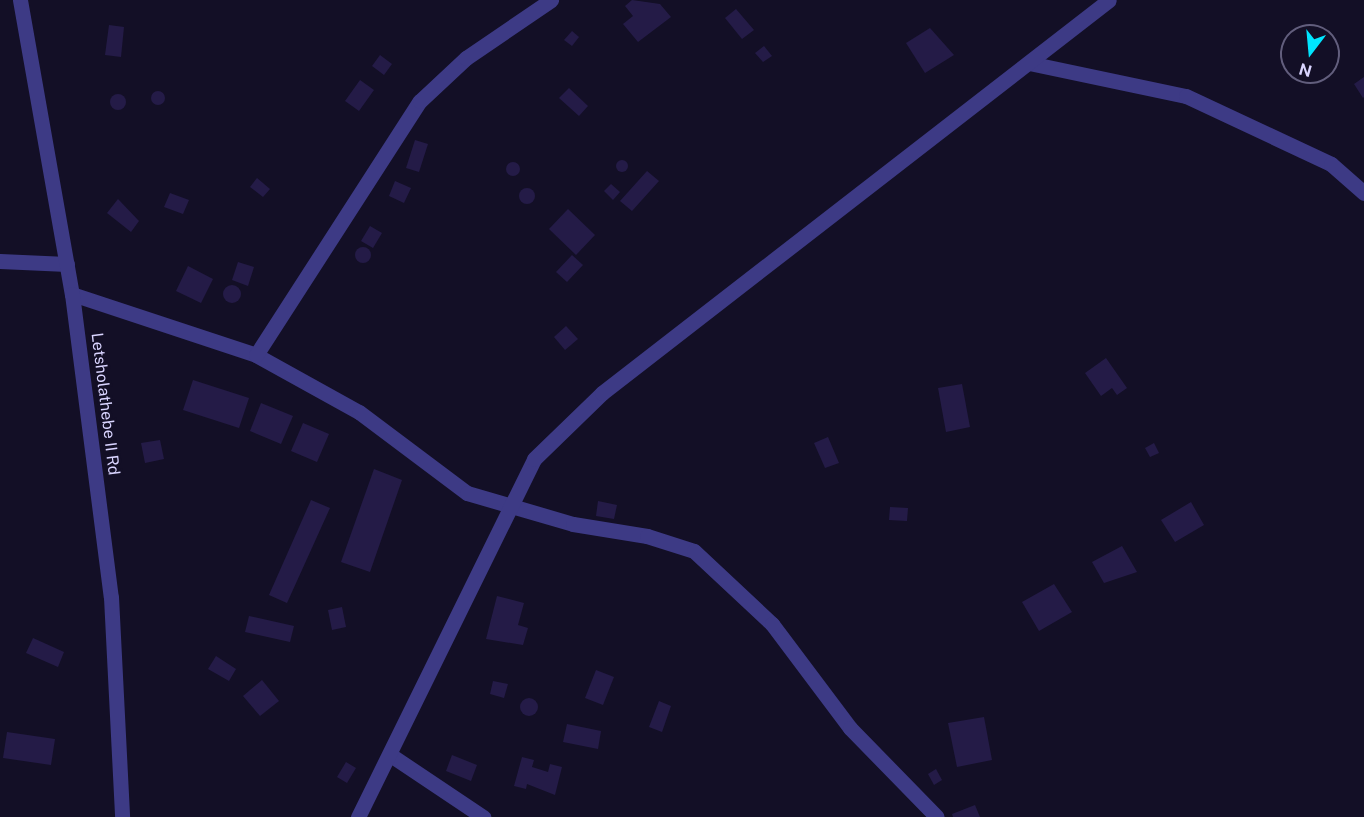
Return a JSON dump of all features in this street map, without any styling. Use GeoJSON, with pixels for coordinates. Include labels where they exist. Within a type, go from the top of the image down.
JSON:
{"type":"FeatureCollection","features":[{"type":"Feature","properties":{"kind":"street","name":"Letsholathebe II Rd"},"geometry":{"type":"LineString","coordinates":[[20,0],[72,294],[111,597],[122,817]]}},
{"type":"Feature","properties":{"kind":"street"},"geometry":{"type":"LineString","coordinates":[[256,355],[420,100],[466,58],[551,0]]}},
{"type":"Feature","properties":{"kind":"street"},"geometry":{"type":"LineString","coordinates":[[358,817],[392,756],[534,459],[602,393],[1109,0]]}},
{"type":"Feature","properties":{"kind":"street"},"geometry":{"type":"LineString","coordinates":[[1029,63],[1186,96],[1331,165],[1364,193]]}},
{"type":"Feature","properties":{"kind":"street"},"geometry":{"type":"LineString","coordinates":[[0,261],[67,264]]}},
{"type":"Feature","properties":{"kind":"street"},"geometry":{"type":"LineString","coordinates":[[72,294],[256,355],[359,412],[467,493],[511,508],[694,551],[772,624],[850,728],[937,817]]}},
{"type":"Feature","properties":{"kind":"street"},"geometry":{"type":"LineString","coordinates":[[392,756],[483,817]]}},
{"type":"Feature","properties":{"kind":"building"},"geometry":{"type":"Polygon","coordinates":[[[632,0],[660,4],[671,17],[638,42],[623,24],[633,16],[625,6],[632,0]]]}},
{"type":"Feature","properties":{"kind":"building"},"geometry":{"type":"Polygon","coordinates":[[[736,9],[754,30],[742,39],[725,18],[736,9]]]}},
{"type":"Feature","properties":{"kind":"building"},"geometry":{"type":"Polygon","coordinates":[[[109,25],[124,27],[121,57],[105,55],[109,25]]]}},
{"type":"Feature","properties":{"kind":"building"},"geometry":{"type":"Polygon","coordinates":[[[930,28],[954,55],[925,73],[906,43],[930,28]]]}},
{"type":"Feature","properties":{"kind":"building"},"geometry":{"type":"Polygon","coordinates":[[[572,31],[579,37],[572,46],[564,40],[572,31]]]}},
{"type":"Feature","properties":{"kind":"building"},"geometry":{"type":"Polygon","coordinates":[[[764,46],[772,56],[763,62],[755,53],[764,46]]]}},
{"type":"Feature","properties":{"kind":"building"},"geometry":{"type":"Polygon","coordinates":[[[380,55],[392,64],[384,75],[372,66],[380,55]]]}},
{"type":"Feature","properties":{"kind":"building"},"geometry":{"type":"Polygon","coordinates":[[[1364,77],[1364,97],[1363,98],[1354,84],[1364,77]]]}},
{"type":"Feature","properties":{"kind":"building"},"geometry":{"type":"Polygon","coordinates":[[[360,80],[374,90],[359,111],[345,101],[360,80]]]}},
{"type":"Feature","properties":{"kind":"building"},"geometry":{"type":"Polygon","coordinates":[[[569,88],[588,106],[579,116],[559,98],[569,88]]]}},
{"type":"Feature","properties":{"kind":"building"},"geometry":{"type":"Polygon","coordinates":[[[155,91],[161,91],[165,98],[161,105],[155,105],[151,101],[151,95],[155,91]]]}},
{"type":"Feature","properties":{"kind":"building"},"geometry":{"type":"Polygon","coordinates":[[[118,94],[126,102],[118,110],[110,102],[118,94]]]}},
{"type":"Feature","properties":{"kind":"building"},"geometry":{"type":"Polygon","coordinates":[[[415,140],[428,144],[419,172],[406,168],[415,140]]]}},
{"type":"Feature","properties":{"kind":"building"},"geometry":{"type":"Polygon","coordinates":[[[624,160],[627,161],[627,171],[620,172],[617,171],[616,164],[617,161],[624,160]]]}},
{"type":"Feature","properties":{"kind":"building"},"geometry":{"type":"Polygon","coordinates":[[[513,162],[518,164],[520,169],[518,174],[513,176],[508,174],[506,169],[508,164],[513,162]]]}},
{"type":"Feature","properties":{"kind":"building"},"geometry":{"type":"Polygon","coordinates":[[[647,171],[659,181],[632,211],[620,201],[647,171]]]}},
{"type":"Feature","properties":{"kind":"building"},"geometry":{"type":"Polygon","coordinates":[[[257,178],[270,189],[263,197],[250,187],[257,178]]]}},
{"type":"Feature","properties":{"kind":"building"},"geometry":{"type":"Polygon","coordinates":[[[395,181],[411,188],[404,203],[389,196],[395,181]]]}},
{"type":"Feature","properties":{"kind":"building"},"geometry":{"type":"Polygon","coordinates":[[[611,184],[620,192],[613,200],[604,191],[611,184]]]}},
{"type":"Feature","properties":{"kind":"building"},"geometry":{"type":"Polygon","coordinates":[[[527,188],[535,196],[527,204],[519,196],[527,188]]]}},
{"type":"Feature","properties":{"kind":"building"},"geometry":{"type":"Polygon","coordinates":[[[170,193],[189,200],[183,214],[164,207],[170,193]]]}},
{"type":"Feature","properties":{"kind":"building"},"geometry":{"type":"Polygon","coordinates":[[[118,199],[139,221],[131,232],[107,213],[118,199]]]}},
{"type":"Feature","properties":{"kind":"building"},"geometry":{"type":"Polygon","coordinates":[[[568,209],[595,235],[576,255],[549,229],[568,209]]]}},
{"type":"Feature","properties":{"kind":"building"},"geometry":{"type":"Polygon","coordinates":[[[370,226],[382,233],[373,248],[361,241],[370,226]]]}},
{"type":"Feature","properties":{"kind":"building"},"geometry":{"type":"Polygon","coordinates":[[[360,247],[366,247],[371,255],[369,261],[360,263],[355,258],[355,252],[360,247]]]}},
{"type":"Feature","properties":{"kind":"building"},"geometry":{"type":"Polygon","coordinates":[[[572,255],[583,265],[567,282],[556,272],[572,255]]]}},
{"type":"Feature","properties":{"kind":"building"},"geometry":{"type":"Polygon","coordinates":[[[238,262],[254,267],[248,286],[232,280],[238,262]]]}},
{"type":"Feature","properties":{"kind":"building"},"geometry":{"type":"Polygon","coordinates":[[[188,266],[213,279],[201,303],[176,291],[188,266]]]}},
{"type":"Feature","properties":{"kind":"building"},"geometry":{"type":"Polygon","coordinates":[[[232,285],[238,288],[241,294],[238,300],[232,303],[226,300],[223,294],[226,288],[232,285]]]}},
{"type":"Feature","properties":{"kind":"building"},"geometry":{"type":"Polygon","coordinates":[[[566,326],[578,339],[565,350],[554,337],[566,326]]]}},
{"type":"Feature","properties":{"kind":"building"},"geometry":{"type":"Polygon","coordinates":[[[1106,358],[1127,388],[1117,395],[1112,388],[1101,396],[1085,373],[1106,358]]]}},
{"type":"Feature","properties":{"kind":"building"},"geometry":{"type":"Polygon","coordinates":[[[193,380],[249,398],[239,428],[183,410],[193,380]]]}},
{"type":"Feature","properties":{"kind":"building"},"geometry":{"type":"Polygon","coordinates":[[[962,384],[970,427],[946,432],[938,388],[962,384]]]}},
{"type":"Feature","properties":{"kind":"building"},"geometry":{"type":"Polygon","coordinates":[[[261,403],[293,416],[281,444],[250,431],[261,403]]]}},
{"type":"Feature","properties":{"kind":"building"},"geometry":{"type":"Polygon","coordinates":[[[303,423],[329,434],[317,462],[291,451],[303,423]]]}},
{"type":"Feature","properties":{"kind":"building"},"geometry":{"type":"Polygon","coordinates":[[[828,437],[839,463],[825,468],[814,443],[828,437]]]}},
{"type":"Feature","properties":{"kind":"building"},"geometry":{"type":"Polygon","coordinates":[[[160,440],[164,459],[145,463],[141,443],[160,440]]]}},
{"type":"Feature","properties":{"kind":"building"},"geometry":{"type":"Polygon","coordinates":[[[1154,443],[1159,453],[1150,457],[1145,448],[1154,443]]]}},
{"type":"Feature","properties":{"kind":"building"},"geometry":{"type":"Polygon","coordinates":[[[374,469],[402,480],[370,572],[341,562],[374,469]]]}},
{"type":"Feature","properties":{"kind":"building"},"geometry":{"type":"Polygon","coordinates":[[[311,500],[330,508],[287,603],[269,595],[311,500]]]}},
{"type":"Feature","properties":{"kind":"building"},"geometry":{"type":"Polygon","coordinates":[[[598,501],[617,505],[614,519],[596,516],[598,501]]]}},
{"type":"Feature","properties":{"kind":"building"},"geometry":{"type":"Polygon","coordinates":[[[1191,502],[1204,525],[1175,542],[1161,520],[1191,502]]]}},
{"type":"Feature","properties":{"kind":"building"},"geometry":{"type":"Polygon","coordinates":[[[890,507],[908,508],[907,521],[889,520],[890,507]]]}},
{"type":"Feature","properties":{"kind":"building"},"geometry":{"type":"Polygon","coordinates":[[[1122,546],[1137,572],[1104,583],[1092,562],[1122,546]]]}},
{"type":"Feature","properties":{"kind":"building"},"geometry":{"type":"Polygon","coordinates":[[[1054,584],[1072,612],[1039,631],[1022,602],[1054,584]]]}},
{"type":"Feature","properties":{"kind":"building"},"geometry":{"type":"Polygon","coordinates":[[[497,596],[524,603],[518,625],[528,628],[523,645],[486,639],[497,596]]]}},
{"type":"Feature","properties":{"kind":"building"},"geometry":{"type":"Polygon","coordinates":[[[342,607],[346,627],[332,630],[328,610],[342,607]]]}},
{"type":"Feature","properties":{"kind":"building"},"geometry":{"type":"Polygon","coordinates":[[[249,616],[294,626],[290,642],[245,632],[249,616]]]}},
{"type":"Feature","properties":{"kind":"building"},"geometry":{"type":"Polygon","coordinates":[[[33,638],[64,652],[58,667],[26,653],[33,638]]]}},
{"type":"Feature","properties":{"kind":"building"},"geometry":{"type":"Polygon","coordinates":[[[216,656],[236,669],[229,681],[208,669],[216,656]]]}},
{"type":"Feature","properties":{"kind":"building"},"geometry":{"type":"Polygon","coordinates":[[[596,670],[614,677],[603,705],[585,698],[596,670]]]}},
{"type":"Feature","properties":{"kind":"building"},"geometry":{"type":"Polygon","coordinates":[[[262,680],[279,701],[260,716],[243,696],[262,680]]]}},
{"type":"Feature","properties":{"kind":"building"},"geometry":{"type":"Polygon","coordinates":[[[493,681],[508,684],[504,698],[490,694],[493,681]]]}},
{"type":"Feature","properties":{"kind":"building"},"geometry":{"type":"Polygon","coordinates":[[[529,698],[535,701],[538,707],[535,713],[529,716],[523,713],[520,707],[523,701],[529,698]]]}},
{"type":"Feature","properties":{"kind":"building"},"geometry":{"type":"Polygon","coordinates":[[[659,701],[671,706],[662,732],[649,727],[659,701]]]}},
{"type":"Feature","properties":{"kind":"building"},"geometry":{"type":"Polygon","coordinates":[[[984,717],[992,760],[957,767],[948,723],[984,717]]]}},
{"type":"Feature","properties":{"kind":"building"},"geometry":{"type":"Polygon","coordinates":[[[567,724],[601,731],[598,749],[563,742],[567,724]]]}},
{"type":"Feature","properties":{"kind":"building"},"geometry":{"type":"Polygon","coordinates":[[[7,732],[55,739],[51,765],[3,758],[7,732]]]}},
{"type":"Feature","properties":{"kind":"building"},"geometry":{"type":"Polygon","coordinates":[[[452,755],[477,765],[471,781],[446,771],[452,755]]]}},
{"type":"Feature","properties":{"kind":"building"},"geometry":{"type":"Polygon","coordinates":[[[522,757],[534,760],[532,767],[548,772],[550,764],[562,767],[555,795],[527,784],[526,789],[514,786],[522,757]]]}},
{"type":"Feature","properties":{"kind":"building"},"geometry":{"type":"Polygon","coordinates":[[[346,762],[356,768],[347,783],[337,777],[346,762]]]}},
{"type":"Feature","properties":{"kind":"building"},"geometry":{"type":"Polygon","coordinates":[[[936,769],[942,780],[934,785],[928,774],[936,769]]]}},
{"type":"Feature","properties":{"kind":"building"},"geometry":{"type":"Polygon","coordinates":[[[975,805],[980,817],[953,817],[952,814],[975,805]]]}}]}
